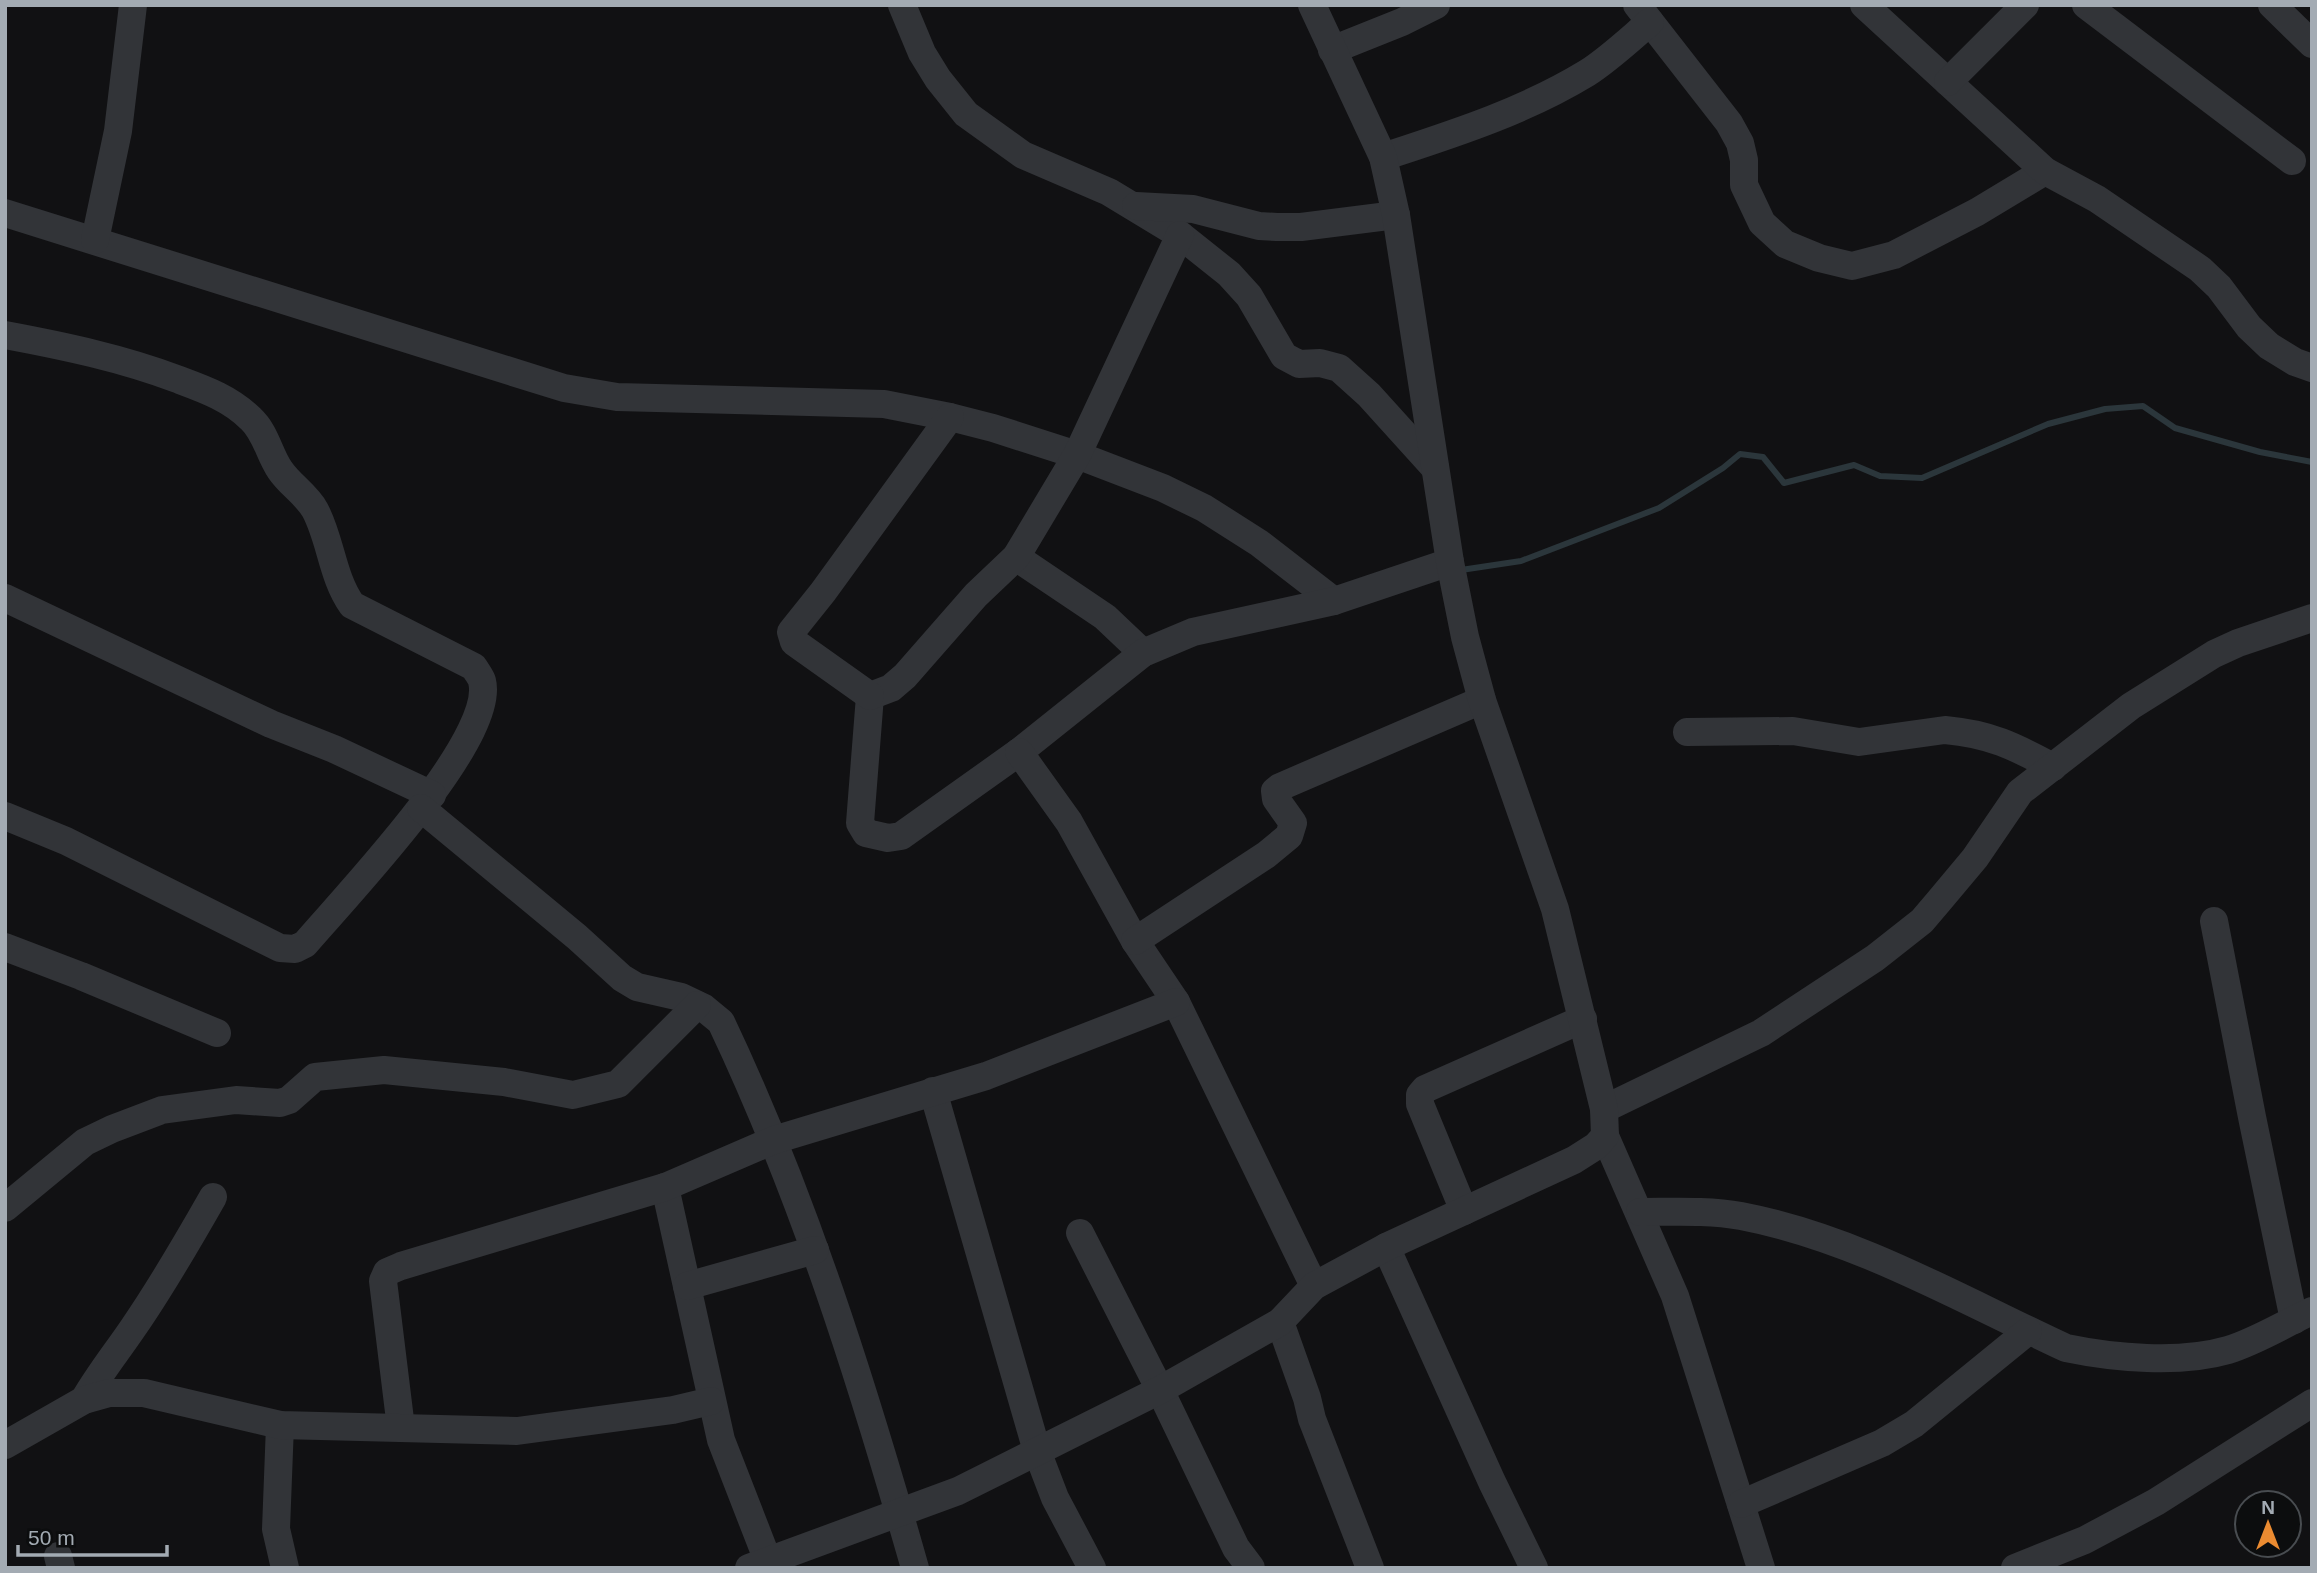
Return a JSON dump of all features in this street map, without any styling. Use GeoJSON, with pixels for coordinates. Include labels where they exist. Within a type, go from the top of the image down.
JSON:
{"type":"FeatureCollection","features":[{"type":"Feature","properties":{"kind":"street"},"geometry":{"type":"LineString","coordinates":[[95,240],[118,131],[133,5]]}},
{"type":"Feature","properties":{"kind":"street"},"geometry":{"type":"LineString","coordinates":[[902,5],[922,53],[965,114],[1023,155],[1109,192],[1181,234],[1229,274],[1249,296],[1284,356],[1299,364],[1320,363],[1339,368],[1369,396],[1435,468]]}},
{"type":"Feature","properties":{"kind":"street"},"geometry":{"type":"LineString","coordinates":[[1312,5],[1383,157],[1396,215],[1450,562],[1465,637],[1482,700],[1555,909],[1583,1018],[1605,1122],[1675,1296],[1761,1568]]}},
{"type":"Feature","properties":{"kind":"street"},"geometry":{"type":"LineString","coordinates":[[1332,50],[1437,5]]}},
{"type":"Feature","properties":{"kind":"street"},"geometry":{"type":"LineString","coordinates":[[1864,5],[2045,172],[2097,199],[2191,262],[2219,287],[2249,327],[2269,346],[2295,362],[2312,368]]}},
{"type":"Feature","properties":{"kind":"street"},"geometry":{"type":"LineString","coordinates":[[1948,82],[2025,5]]}},
{"type":"Feature","properties":{"kind":"street"},"geometry":{"type":"LineString","coordinates":[[2086,5],[2292,161]]}},
{"type":"Feature","properties":{"kind":"street"},"geometry":{"type":"LineString","coordinates":[[2272,5],[2312,44]]}},
{"type":"Feature","properties":{"kind":"street"},"geometry":{"type":"LineString","coordinates":[[1383,157],[1529,104],[1589,72],[1644,14],[1729,123],[1740,143],[1744,160],[1744,185],[1762,223],[1784,244],[1819,258],[1852,266],[1894,255],[1977,212],[2045,172]]}},
{"type":"Feature","properties":{"kind":"street"},"geometry":{"type":"LineString","coordinates":[[1133,205],[1193,209],[1259,226],[1277,227],[1301,227],[1396,215]]}},
{"type":"Feature","properties":{"kind":"street"},"geometry":{"type":"LineString","coordinates":[[5,214],[594,394],[884,404],[950,417],[1021,436],[1163,488],[1205,508],[1259,543],[1334,601]]}},
{"type":"Feature","properties":{"kind":"street"},"geometry":{"type":"LineString","coordinates":[[870,696],[891,688],[905,676],[976,595],[1016,557],[1077,455],[1181,234]]}},
{"type":"Feature","properties":{"kind":"street"},"geometry":{"type":"LineString","coordinates":[[5,335],[77,348],[146,367],[220,395],[252,420],[267,441],[280,471],[294,483],[313,508],[327,535],[344,594],[352,605],[474,667],[482,681],[476,722],[458,757],[427,801],[305,944],[295,949],[280,947],[66,841],[5,816]]}},
{"type":"Feature","properties":{"kind":"street"},"geometry":{"type":"LineString","coordinates":[[870,696],[794,642],[791,632],[950,417]]}},
{"type":"Feature","properties":{"kind":"street"},"geometry":{"type":"LineString","coordinates":[[1016,557],[1105,617],[1143,653]]}},
{"type":"Feature","properties":{"kind":"street"},"geometry":{"type":"LineString","coordinates":[[870,696],[860,823],[866,833],[875,837],[901,836],[1019,752],[1143,653],[1193,632],[1334,601],[1450,562]]}},
{"type":"Feature","properties":{"kind":"street"},"geometry":{"type":"LineString","coordinates":[[5,598],[271,724],[334,749],[427,801],[622,978],[637,987],[681,997],[721,1021],[774,1140],[815,1250],[872,1417],[915,1568]]}},
{"type":"Feature","properties":{"kind":"street"},"geometry":{"type":"LineString","coordinates":[[664,1187],[710,1401],[755,1566],[958,1491],[1160,1390],[1280,1322],[1314,1286],[1386,1247],[1580,1157],[1595,1146],[1605,1122],[1760,1033],[1875,958],[1922,921],[1975,858],[2020,792],[2131,706],[2189,668],[2238,643],[2312,618]]}},
{"type":"Feature","properties":{"kind":"street"},"geometry":{"type":"LineString","coordinates":[[1135,941],[1266,855],[1289,836],[1293,823],[1276,799],[1275,791],[1280,787],[1482,700]]}},
{"type":"Feature","properties":{"kind":"street"},"geometry":{"type":"LineString","coordinates":[[1687,732],[1793,731],[1859,742],[1945,730],[2002,741],[2053,767]]}},
{"type":"Feature","properties":{"kind":"street"},"geometry":{"type":"LineString","coordinates":[[1019,752],[1069,822],[1135,941],[1175,1002],[1314,1286]]}},
{"type":"Feature","properties":{"kind":"street"},"geometry":{"type":"LineString","coordinates":[[1640,1213],[1706,1212],[1739,1216],[1800,1230],[1890,1264],[2066,1348],[2091,1353],[2127,1357],[2179,1356],[2225,1351],[2303,1316],[2252,1117],[2214,921]]}},
{"type":"Feature","properties":{"kind":"street"},"geometry":{"type":"LineString","coordinates":[[5,947],[217,1033]]}},
{"type":"Feature","properties":{"kind":"street"},"geometry":{"type":"LineString","coordinates":[[401,1428],[383,1281],[387,1272],[664,1187],[774,1140],[986,1076],[1175,1002]]}},
{"type":"Feature","properties":{"kind":"street"},"geometry":{"type":"LineString","coordinates":[[5,1208],[85,1142],[112,1129],[162,1110],[236,1100],[280,1103],[289,1100],[315,1077],[384,1070],[504,1082],[573,1095],[609,1087],[618,1084],[697,1005]]}},
{"type":"Feature","properties":{"kind":"street"},"geometry":{"type":"LineString","coordinates":[[1464,1210],[1420,1104],[1420,1095],[1425,1089],[1583,1018]]}},
{"type":"Feature","properties":{"kind":"street"},"geometry":{"type":"LineString","coordinates":[[933,1091],[1037,1451],[1055,1498],[1092,1568]]}},
{"type":"Feature","properties":{"kind":"street"},"geometry":{"type":"LineString","coordinates":[[84,1400],[100,1371],[132,1330],[167,1277],[213,1197]]}},
{"type":"Feature","properties":{"kind":"street"},"geometry":{"type":"LineString","coordinates":[[1080,1233],[1160,1390],[1236,1549],[1251,1568]]}},
{"type":"Feature","properties":{"kind":"street"},"geometry":{"type":"LineString","coordinates":[[1386,1247],[1492,1482],[1534,1568]]}},
{"type":"Feature","properties":{"kind":"street"},"geometry":{"type":"LineString","coordinates":[[687,1286],[815,1250]]}},
{"type":"Feature","properties":{"kind":"street"},"geometry":{"type":"LineString","coordinates":[[1280,1322],[1315,1428],[1370,1568]]}},
{"type":"Feature","properties":{"kind":"street"},"geometry":{"type":"LineString","coordinates":[[1741,1504],[1882,1443],[1914,1424],[2028,1331]]}},
{"type":"Feature","properties":{"kind":"street"},"geometry":{"type":"LineString","coordinates":[[5,1445],[84,1400],[109,1393],[131,1392],[280,1425],[517,1431],[673,1410],[710,1401]]}},
{"type":"Feature","properties":{"kind":"street"},"geometry":{"type":"LineString","coordinates":[[2015,1568],[2085,1540],[2143,1509],[2312,1403]]}},
{"type":"Feature","properties":{"kind":"street"},"geometry":{"type":"LineString","coordinates":[[280,1425],[276,1529],[285,1568]]}},
{"type":"Feature","properties":{"kind":"waterway"},"geometry":{"type":"LineString","coordinates":[[1461,570],[1521,561],[1659,508],[1723,468],[1740,454],[1763,457],[1784,483],[1854,465],[1880,476],[1922,478],[2048,424],[2105,409],[2143,406],[2175,428],[2260,452],[2312,462]]}}]}
